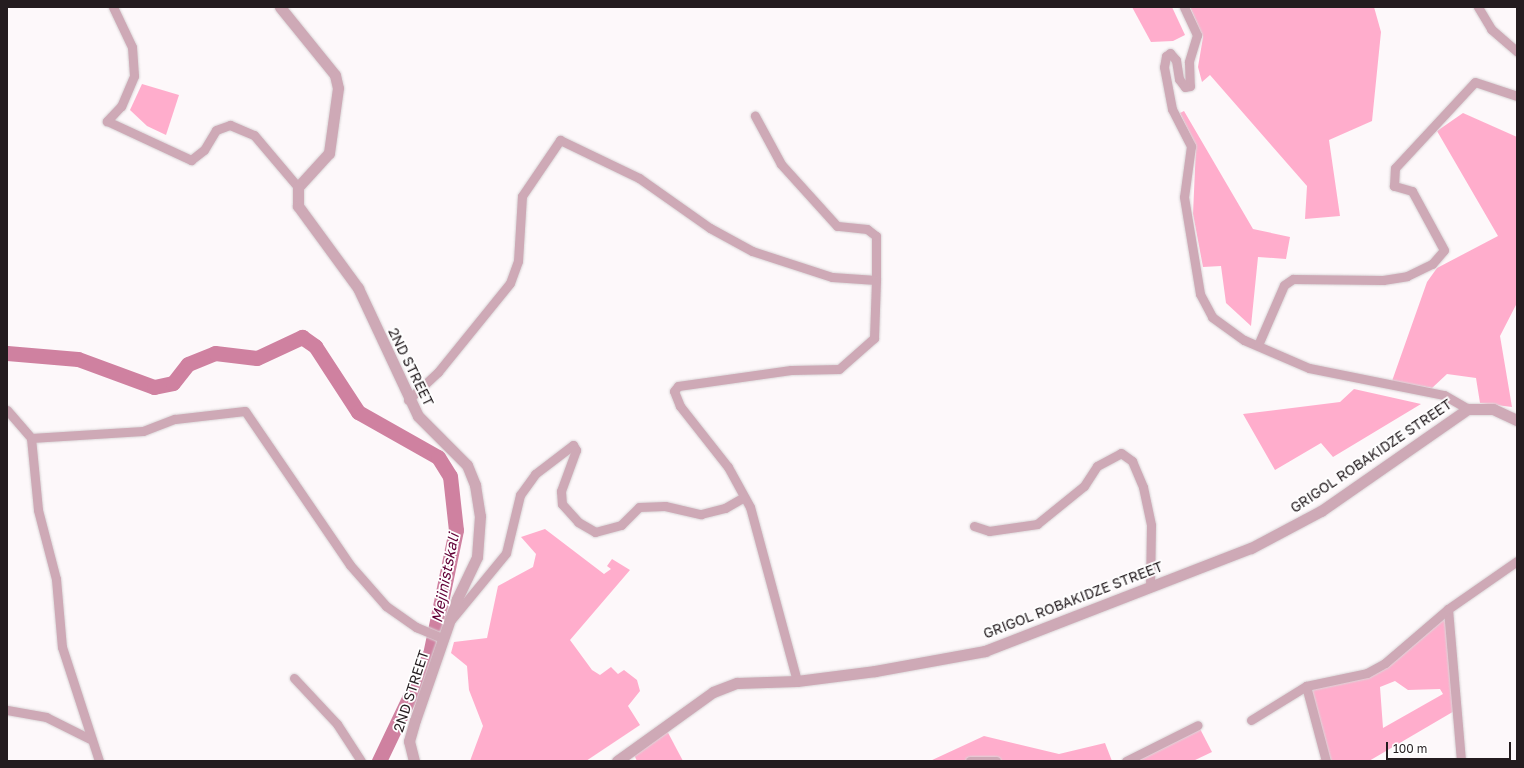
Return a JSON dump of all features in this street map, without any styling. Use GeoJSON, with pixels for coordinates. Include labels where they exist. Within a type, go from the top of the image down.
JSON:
{"type":"FeatureCollection","features":[{"type":"Feature","properties":{"kind":"street"},"geometry":{"type":"LineString","coordinates":[[113,7],[132,47],[134,76],[121,106],[107,121],[191,160],[204,150],[216,130],[230,125],[254,135],[298,187],[329,153],[338,88],[335,75],[280,7]]}},
{"type":"Feature","properties":{"kind":"street"},"geometry":{"type":"LineString","coordinates":[[1184,7],[1196,35],[1189,62],[1190,86],[1185,87],[1179,80],[1176,60],[1170,53],[1166,56],[1164,67],[1172,109],[1190,146],[1184,197],[1200,294],[1212,317],[1258,345],[1309,368],[1444,396],[1468,409]]}},
{"type":"Feature","properties":{"kind":"street"},"geometry":{"type":"LineString","coordinates":[[1478,7],[1491,29],[1517,52]]}},
{"type":"Feature","properties":{"kind":"street"},"geometry":{"type":"LineString","coordinates":[[1258,345],[1284,285],[1293,279],[1383,280],[1407,276],[1432,264],[1444,250],[1412,191],[1394,186],[1395,168],[1475,82],[1517,96]]}},
{"type":"Feature","properties":{"kind":"street"},"geometry":{"type":"LineString","coordinates":[[755,116],[781,164],[837,226],[867,229],[876,236],[874,338],[839,369],[791,370],[678,386],[674,391],[680,406],[728,467],[744,497],[797,681]]}},
{"type":"Feature","properties":{"kind":"street"},"geometry":{"type":"LineString","coordinates":[[408,400],[438,372],[510,284],[518,261],[522,196],[560,140],[639,178],[710,228],[752,251],[832,277],[876,280]]}},
{"type":"Feature","properties":{"kind":"street","name":"2ND STREET"},"geometry":{"type":"LineString","coordinates":[[298,187],[298,206],[358,288],[408,400],[430,431],[467,466],[475,485],[480,543],[449,623],[441,637],[409,741],[414,761]]}},
{"type":"Feature","properties":{"kind":"street","name":"GRIGOL ROBAKIDZE STREET"},"geometry":{"type":"LineString","coordinates":[[617,761],[713,692],[737,683],[797,681],[944,661],[985,651],[1251,548],[1321,511],[1468,409],[1493,409],[1517,420]]}},
{"type":"Feature","properties":{"kind":"street"},"geometry":{"type":"LineString","coordinates":[[7,410],[32,438],[38,510],[56,579],[62,647],[99,761]]}},
{"type":"Feature","properties":{"kind":"street"},"geometry":{"type":"LineString","coordinates":[[32,438],[143,431],[175,419],[245,411],[350,565],[386,606],[424,631],[441,637]]}},
{"type":"Feature","properties":{"kind":"street"},"geometry":{"type":"LineString","coordinates":[[449,623],[506,553],[520,495],[535,474],[566,448],[573,445],[576,450],[561,491],[562,504],[578,522],[595,532],[621,525],[639,508],[665,506],[701,514],[725,508],[744,497]]}},
{"type":"Feature","properties":{"kind":"street"},"geometry":{"type":"LineString","coordinates":[[974,526],[989,531],[1037,524],[1084,486],[1097,466],[1121,453],[1132,461],[1143,487],[1151,525],[1150,586]]}},
{"type":"Feature","properties":{"kind":"street"},"geometry":{"type":"LineString","coordinates":[[1250,720],[1306,686],[1367,673],[1386,663],[1448,609],[1517,561]]}},
{"type":"Feature","properties":{"kind":"street"},"geometry":{"type":"LineString","coordinates":[[1448,609],[1461,761]]}},
{"type":"Feature","properties":{"kind":"street"},"geometry":{"type":"LineString","coordinates":[[294,678],[337,724],[361,761]]}},
{"type":"Feature","properties":{"kind":"street"},"geometry":{"type":"LineString","coordinates":[[1306,686],[1326,761]]}},
{"type":"Feature","properties":{"kind":"street"},"geometry":{"type":"LineString","coordinates":[[7,710],[46,717],[92,740]]}},
{"type":"Feature","properties":{"kind":"street"},"geometry":{"type":"LineString","coordinates":[[1126,761],[1198,725]]}},
{"type":"Feature","properties":{"kind":"street"},"geometry":{"type":"LineString","coordinates":[[970,761],[996,761]]}},
{"type":"Feature","properties":{"kind":"shaded area"},"geometry":{"type":"Polygon","coordinates":[[[1132,7],[1172,7],[1185,35],[1173,41],[1151,42],[1132,7]]]}},
{"type":"Feature","properties":{"kind":"shaded area"},"geometry":{"type":"Polygon","coordinates":[[[1190,7],[1374,7],[1381,32],[1372,121],[1329,140],[1340,216],[1305,219],[1307,186],[1210,75],[1202,82],[1198,67],[1203,37],[1190,7]]]}},
{"type":"Feature","properties":{"kind":"shaded area"},"geometry":{"type":"Polygon","coordinates":[[[142,84],[179,95],[166,135],[147,126],[130,110],[142,84]]]}},
{"type":"Feature","properties":{"kind":"shaded area"},"geometry":{"type":"Polygon","coordinates":[[[1184,111],[1253,229],[1290,237],[1286,259],[1258,257],[1251,326],[1226,303],[1221,266],[1203,267],[1193,214],[1196,146],[1180,113],[1184,111]]]}},
{"type":"Feature","properties":{"kind":"shaded area"},"geometry":{"type":"Polygon","coordinates":[[[1463,113],[1517,137],[1517,303],[1500,336],[1512,407],[1480,403],[1476,378],[1447,374],[1432,388],[1392,381],[1427,282],[1437,268],[1498,236],[1437,131],[1463,113]]]}},
{"type":"Feature","properties":{"kind":"shaded area"},"geometry":{"type":"Polygon","coordinates":[[[1354,389],[1421,404],[1333,457],[1321,443],[1275,470],[1243,414],[1340,402],[1354,389]]]}},
{"type":"Feature","properties":{"kind":"shaded area"},"geometry":{"type":"Polygon","coordinates":[[[545,529],[604,574],[611,569],[607,566],[612,559],[630,570],[570,640],[592,670],[600,675],[611,667],[618,674],[624,670],[637,680],[640,691],[628,706],[640,725],[586,761],[470,761],[483,726],[469,690],[467,666],[451,653],[454,642],[487,638],[498,586],[533,567],[536,554],[521,537],[545,529]]]}},
{"type":"Feature","properties":{"kind":"shaded area"},"geometry":{"type":"Polygon","coordinates":[[[1448,609],[1456,710],[1369,761],[1318,761],[1325,756],[1306,686],[1367,673],[1448,609]],[[1395,681],[1380,687],[1383,728],[1443,694],[1440,689],[1408,690],[1395,681]]]}},
{"type":"Feature","properties":{"kind":"shaded area"},"geometry":{"type":"Polygon","coordinates":[[[1198,725],[1212,752],[1193,761],[1126,761],[1198,725]]]}},
{"type":"Feature","properties":{"kind":"shaded area"},"geometry":{"type":"Polygon","coordinates":[[[665,727],[683,761],[637,761],[632,751],[665,727]]]}},
{"type":"Feature","properties":{"kind":"shaded area"},"geometry":{"type":"Polygon","coordinates":[[[984,736],[1059,754],[1105,743],[1112,761],[930,761],[984,736]]]}},
{"type":"Feature","properties":{"kind":"waterway","name":"Mejinistskali"},"geometry":{"type":"LineString","coordinates":[[7,353],[78,359],[154,387],[173,383],[188,364],[215,353],[257,358],[302,337],[315,346],[358,412],[438,457],[450,476],[456,530],[430,654],[379,761]]}}]}
